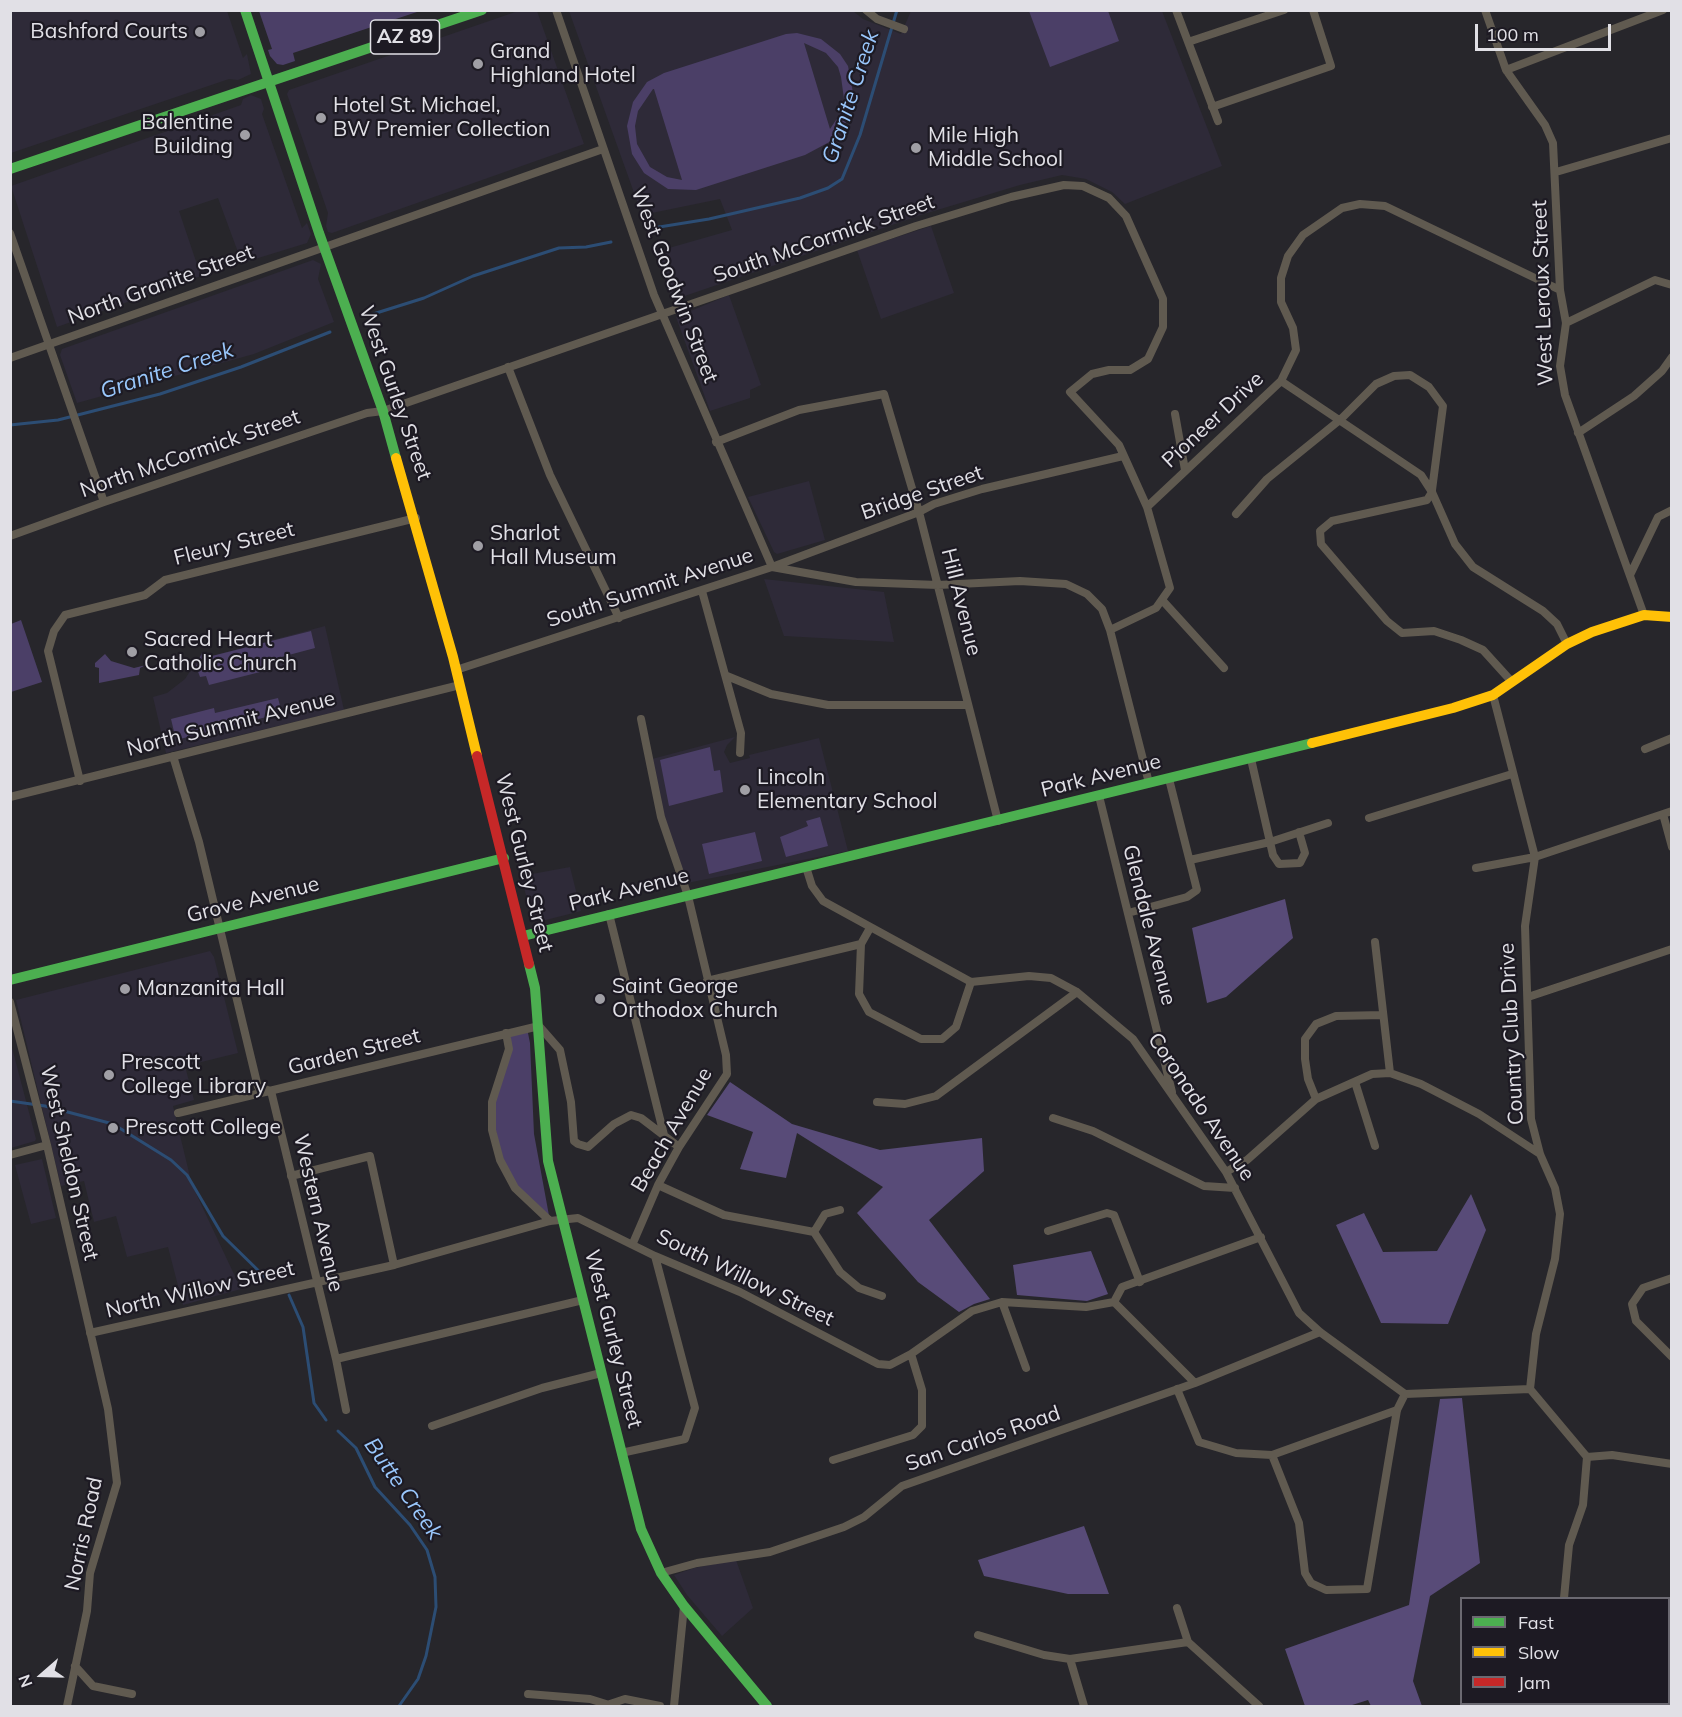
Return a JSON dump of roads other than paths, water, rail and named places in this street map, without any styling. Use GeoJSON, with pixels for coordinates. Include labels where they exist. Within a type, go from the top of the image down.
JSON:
{"type":"FeatureCollection","features":[{"type":"Feature","properties":{"kind":"main road","name":"West Gurley Street"},"geometry":{"type":"LineString","coordinates":[[245,10],[324,247],[383,411],[416,518],[460,685],[535,988],[548,1161],[641,1529],[661,1573],[684,1606],[767,1707]]}},
{"type":"Feature","properties":{"kind":"main road","name":"AZ 89"},"geometry":{"type":"LineString","coordinates":[[10,169],[482,10]]}},
{"type":"Feature","properties":{"kind":"main road","name":"Park Avenue"},"geometry":{"type":"LineString","coordinates":[[523,936],[1453,708],[1492,695],[1567,644],[1592,632],[1644,615],[1671,617]]}},
{"type":"Feature","properties":{"kind":"main road","name":"Grove Avenue"},"geometry":{"type":"LineString","coordinates":[[10,980],[504,858]]}},
{"type":"Feature","properties":{"kind":"street","name":"West Goodwin Street"},"geometry":{"type":"LineString","coordinates":[[556,10],[662,314],[772,567]]}},
{"type":"Feature","properties":{"kind":"street"},"geometry":{"type":"LineString","coordinates":[[866,10],[877,19],[904,29]]}},
{"type":"Feature","properties":{"kind":"street"},"geometry":{"type":"LineString","coordinates":[[1176,10],[1218,121]]}},
{"type":"Feature","properties":{"kind":"street"},"geometry":{"type":"LineString","coordinates":[[1188,42],[1284,10]]}},
{"type":"Feature","properties":{"kind":"street"},"geometry":{"type":"LineString","coordinates":[[1212,107],[1331,66],[1313,10]]}},
{"type":"Feature","properties":{"kind":"street","name":"West Leroux Street"},"geometry":{"type":"LineString","coordinates":[[1485,10],[1506,70],[1545,125],[1553,143],[1560,290],[1566,323],[1560,366],[1565,395],[1644,615]]}},
{"type":"Feature","properties":{"kind":"street"},"geometry":{"type":"LineString","coordinates":[[1506,70],[1663,10]]}},
{"type":"Feature","properties":{"kind":"street"},"geometry":{"type":"LineString","coordinates":[[1556,172],[1671,138]]}},
{"type":"Feature","properties":{"kind":"street","name":"North Granite Street"},"geometry":{"type":"LineString","coordinates":[[10,358],[603,148]]}},
{"type":"Feature","properties":{"kind":"street","name":"South McCormick Street"},"geometry":{"type":"LineString","coordinates":[[383,411],[948,216],[1064,184],[1083,186],[1109,198],[1126,216],[1163,299],[1162,327],[1148,359],[1130,370],[1109,370],[1092,375],[1070,392],[1119,445],[1123,456]]}},
{"type":"Feature","properties":{"kind":"street","name":"Pioneer Drive"},"geometry":{"type":"LineString","coordinates":[[1146,507],[1281,381],[1296,350],[1293,328],[1281,302],[1281,278],[1288,256],[1303,235],[1342,208],[1360,204],[1385,206],[1560,290]]}},
{"type":"Feature","properties":{"kind":"street"},"geometry":{"type":"LineString","coordinates":[[10,232],[104,502]]}},
{"type":"Feature","properties":{"kind":"street"},"geometry":{"type":"LineString","coordinates":[[1566,323],[1655,280],[1671,285]]}},
{"type":"Feature","properties":{"kind":"street"},"geometry":{"type":"LineString","coordinates":[[1578,433],[1634,396],[1662,371],[1671,357]]}},
{"type":"Feature","properties":{"kind":"street"},"geometry":{"type":"LineString","coordinates":[[508,367],[550,475],[618,618]]}},
{"type":"Feature","properties":{"kind":"street"},"geometry":{"type":"LineString","coordinates":[[1236,514],[1267,479],[1341,419],[1376,384],[1395,376],[1410,375],[1429,387],[1443,406],[1432,492],[1427,500],[1332,521],[1320,531],[1320,544],[1387,621],[1402,633],[1434,631],[1461,640],[1483,651],[1512,682]]}},
{"type":"Feature","properties":{"kind":"street"},"geometry":{"type":"LineString","coordinates":[[1281,381],[1341,419],[1421,475],[1432,492],[1455,544],[1473,567],[1506,590],[1543,611],[1557,624],[1567,644]]}},
{"type":"Feature","properties":{"kind":"street","name":"Hill Avenue"},"geometry":{"type":"LineString","coordinates":[[716,442],[799,410],[884,394],[920,512],[998,821]]}},
{"type":"Feature","properties":{"kind":"street","name":"North McCormick Street"},"geometry":{"type":"LineString","coordinates":[[10,536],[368,413],[383,411]]}},
{"type":"Feature","properties":{"kind":"street"},"geometry":{"type":"LineString","coordinates":[[1175,414],[1185,470]]}},
{"type":"Feature","properties":{"kind":"street"},"geometry":{"type":"LineString","coordinates":[[1123,456],[1146,507],[1170,588],[1156,608],[1110,630],[1149,783]]}},
{"type":"Feature","properties":{"kind":"street","name":"Bridge Street"},"geometry":{"type":"LineString","coordinates":[[772,567],[920,512],[934,504],[982,489],[1123,456]]}},
{"type":"Feature","properties":{"kind":"street"},"geometry":{"type":"LineString","coordinates":[[1629,575],[1658,517],[1671,510]]}},
{"type":"Feature","properties":{"kind":"street","name":"Fleury Street"},"geometry":{"type":"LineString","coordinates":[[81,781],[48,651],[54,631],[65,615],[145,595],[165,580],[416,518]]}},
{"type":"Feature","properties":{"kind":"street","name":"South Summit Avenue"},"geometry":{"type":"LineString","coordinates":[[456,670],[772,567],[856,582],[938,585],[1020,582],[1066,584],[1088,594],[1101,609],[1110,630]]}},
{"type":"Feature","properties":{"kind":"street"},"geometry":{"type":"LineString","coordinates":[[702,591],[741,733],[740,753]]}},
{"type":"Feature","properties":{"kind":"street"},"geometry":{"type":"LineString","coordinates":[[1163,601],[1224,668]]}},
{"type":"Feature","properties":{"kind":"street"},"geometry":{"type":"LineString","coordinates":[[727,676],[771,694],[828,705],[968,705]]}},
{"type":"Feature","properties":{"kind":"street","name":"North Summit Avenue"},"geometry":{"type":"LineString","coordinates":[[10,797],[460,685]]}},
{"type":"Feature","properties":{"kind":"street","name":"Country Club Drive"},"geometry":{"type":"LineString","coordinates":[[1492,695],[1535,857],[1525,926],[1531,1119],[1540,1154],[1555,1188],[1560,1214],[1555,1259],[1536,1334],[1530,1389]]}},
{"type":"Feature","properties":{"kind":"street","name":"Beach Avenue"},"geometry":{"type":"LineString","coordinates":[[633,1243],[658,1185],[679,1146],[727,1074],[726,1055],[688,896],[661,817],[641,719]]}},
{"type":"Feature","properties":{"kind":"street"},"geometry":{"type":"LineString","coordinates":[[1645,749],[1671,738]]}},
{"type":"Feature","properties":{"kind":"street","name":"Western Avenue"},"geometry":{"type":"LineString","coordinates":[[173,756],[199,842],[258,1087],[271,1091],[336,1359],[346,1410]]}},
{"type":"Feature","properties":{"kind":"street"},"geometry":{"type":"LineString","coordinates":[[1251,759],[1273,855],[1279,864],[1300,863],[1305,853],[1299,832]]}},
{"type":"Feature","properties":{"kind":"street"},"geometry":{"type":"LineString","coordinates":[[1369,818],[1512,774]]}},
{"type":"Feature","properties":{"kind":"street"},"geometry":{"type":"LineString","coordinates":[[1128,913],[1187,897],[1197,890],[1170,779]]}},
{"type":"Feature","properties":{"kind":"street","name":"Glendale Avenue"},"geometry":{"type":"LineString","coordinates":[[1099,796],[1174,1097]]}},
{"type":"Feature","properties":{"kind":"street"},"geometry":{"type":"LineString","coordinates":[[1476,868],[1535,857],[1667,812],[1671,847]]}},
{"type":"Feature","properties":{"kind":"street"},"geometry":{"type":"LineString","coordinates":[[1190,860],[1270,842],[1328,823]]}},
{"type":"Feature","properties":{"kind":"street"},"geometry":{"type":"LineString","coordinates":[[806,867],[812,886],[824,901],[971,982],[956,1027],[942,1039],[921,1039],[869,1012],[859,994],[861,944],[870,928]]}},
{"type":"Feature","properties":{"kind":"street"},"geometry":{"type":"LineString","coordinates":[[609,914],[664,1135]]}},
{"type":"Feature","properties":{"kind":"street"},"geometry":{"type":"LineString","coordinates":[[1375,942],[1390,1073]]}},
{"type":"Feature","properties":{"kind":"street"},"geometry":{"type":"LineString","coordinates":[[707,981],[861,944]]}},
{"type":"Feature","properties":{"kind":"street"},"geometry":{"type":"LineString","coordinates":[[1528,997],[1671,949]]}},
{"type":"Feature","properties":{"kind":"street","name":"Coronado Avenue"},"geometry":{"type":"LineString","coordinates":[[971,982],[1029,976],[1051,978],[1077,992],[1133,1038],[1226,1172],[1299,1313],[1320,1332],[1405,1394]]}},
{"type":"Feature","properties":{"kind":"street"},"geometry":{"type":"LineString","coordinates":[[877,1102],[904,1104],[936,1096],[1077,992]]}},
{"type":"Feature","properties":{"kind":"street","name":"West Sheldon Street"},"geometry":{"type":"LineString","coordinates":[[10,1002],[47,1145],[90,1333]]}},
{"type":"Feature","properties":{"kind":"street"},"geometry":{"type":"LineString","coordinates":[[1316,1099],[1308,1079],[1305,1039],[1316,1024],[1336,1016],[1383,1015]]}},
{"type":"Feature","properties":{"kind":"street"},"geometry":{"type":"LineString","coordinates":[[539,1026],[560,1050],[571,1102],[574,1141],[588,1147],[614,1124],[631,1115],[641,1118],[679,1146]]}},
{"type":"Feature","properties":{"kind":"street","name":"Garden Street"},"geometry":{"type":"LineString","coordinates":[[178,1113],[539,1026]]}},
{"type":"Feature","properties":{"kind":"street"},"geometry":{"type":"LineString","coordinates":[[506,1033],[509,1050],[492,1102],[492,1130],[500,1160],[515,1188],[550,1221]]}},
{"type":"Feature","properties":{"kind":"street"},"geometry":{"type":"LineString","coordinates":[[1226,1172],[1247,1160],[1316,1099],[1371,1074],[1390,1073],[1421,1084],[1479,1114],[1540,1154]]}},
{"type":"Feature","properties":{"kind":"street"},"geometry":{"type":"LineString","coordinates":[[1354,1082],[1375,1146]]}},
{"type":"Feature","properties":{"kind":"street"},"geometry":{"type":"LineString","coordinates":[[1053,1118],[1093,1131],[1204,1186],[1235,1188]]}},
{"type":"Feature","properties":{"kind":"street"},"geometry":{"type":"LineString","coordinates":[[10,1155],[47,1145]]}},
{"type":"Feature","properties":{"kind":"street"},"geometry":{"type":"LineString","coordinates":[[291,1176],[370,1156],[394,1265]]}},
{"type":"Feature","properties":{"kind":"street"},"geometry":{"type":"LineString","coordinates":[[658,1185],[724,1215],[814,1232],[840,1272],[859,1288],[882,1296]]}},
{"type":"Feature","properties":{"kind":"street"},"geometry":{"type":"LineString","coordinates":[[814,1232],[825,1214],[840,1210]]}},
{"type":"Feature","properties":{"kind":"street"},"geometry":{"type":"LineString","coordinates":[[1048,1231],[1107,1214],[1114,1215],[1140,1282]]}},
{"type":"Feature","properties":{"kind":"street","name":"South Willow Street"},"geometry":{"type":"LineString","coordinates":[[563,1219],[578,1218],[633,1243],[655,1256],[740,1292],[878,1364],[890,1365],[911,1354],[972,1311],[1002,1302]]}},
{"type":"Feature","properties":{"kind":"street","name":"North Willow Street"},"geometry":{"type":"LineString","coordinates":[[90,1333],[394,1265],[563,1219]]}},
{"type":"Feature","properties":{"kind":"street"},"geometry":{"type":"LineString","coordinates":[[1114,1302],[1122,1287],[1261,1237]]}},
{"type":"Feature","properties":{"kind":"street"},"geometry":{"type":"LineString","coordinates":[[621,1454],[685,1439],[695,1408],[655,1256]]}},
{"type":"Feature","properties":{"kind":"street"},"geometry":{"type":"LineString","coordinates":[[1671,1278],[1643,1288],[1632,1304],[1636,1321],[1671,1357]]}},
{"type":"Feature","properties":{"kind":"street"},"geometry":{"type":"LineString","coordinates":[[336,1359],[583,1300]]}},
{"type":"Feature","properties":{"kind":"street"},"geometry":{"type":"LineString","coordinates":[[1026,1368],[1002,1302],[1086,1307],[1114,1302]]}},
{"type":"Feature","properties":{"kind":"street"},"geometry":{"type":"LineString","coordinates":[[1114,1302],[1195,1383]]}},
{"type":"Feature","properties":{"kind":"street","name":"San Carlos Road"},"geometry":{"type":"LineString","coordinates":[[661,1573],[697,1563],[770,1552],[844,1527],[864,1517],[902,1486],[1195,1383],[1320,1332]]}},
{"type":"Feature","properties":{"kind":"street","name":"Norris Road"},"geometry":{"type":"LineString","coordinates":[[67,1707],[87,1611],[90,1573],[117,1483],[112,1432],[90,1333]]}},
{"type":"Feature","properties":{"kind":"street"},"geometry":{"type":"LineString","coordinates":[[832,1460],[913,1435],[921,1426],[922,1390],[911,1354]]}},
{"type":"Feature","properties":{"kind":"street"},"geometry":{"type":"LineString","coordinates":[[432,1426],[542,1388],[602,1373]]}},
{"type":"Feature","properties":{"kind":"street"},"geometry":{"type":"LineString","coordinates":[[1177,1389],[1199,1442],[1236,1453],[1272,1455],[1397,1410]]}},
{"type":"Feature","properties":{"kind":"street"},"geometry":{"type":"LineString","coordinates":[[1272,1455],[1299,1523],[1305,1573],[1311,1583],[1326,1590],[1367,1589],[1397,1410],[1405,1394],[1530,1389],[1587,1457],[1583,1505],[1569,1545],[1564,1597]]}},
{"type":"Feature","properties":{"kind":"street"},"geometry":{"type":"LineString","coordinates":[[1587,1457],[1612,1455],[1671,1464]]}},
{"type":"Feature","properties":{"kind":"street"},"geometry":{"type":"LineString","coordinates":[[674,1707],[684,1606]]}},
{"type":"Feature","properties":{"kind":"street"},"geometry":{"type":"LineString","coordinates":[[1177,1608],[1188,1642],[1259,1707]]}},
{"type":"Feature","properties":{"kind":"street"},"geometry":{"type":"LineString","coordinates":[[978,1635],[1044,1655],[1070,1659],[1188,1642]]}},
{"type":"Feature","properties":{"kind":"street"},"geometry":{"type":"LineString","coordinates":[[1070,1659],[1084,1707]]}},
{"type":"Feature","properties":{"kind":"street"},"geometry":{"type":"LineString","coordinates":[[75,1666],[93,1686],[132,1694]]}},
{"type":"Feature","properties":{"kind":"street"},"geometry":{"type":"LineString","coordinates":[[528,1694],[590,1699],[605,1705],[625,1700],[660,1707]]}},
{"type":"Feature","properties":{"kind":"waterway","name":"Granite Creek"},"geometry":{"type":"LineString","coordinates":[[653,228],[709,219],[800,198],[828,188],[842,179],[860,135],[897,10]]}},
{"type":"Feature","properties":{"kind":"waterway","name":"Granite Creek"},"geometry":{"type":"LineString","coordinates":[[370,315],[424,298],[473,276],[559,248],[586,247],[611,242]]}},
{"type":"Feature","properties":{"kind":"waterway","name":"Granite Creek"},"geometry":{"type":"LineString","coordinates":[[10,425],[58,420],[160,394],[241,367],[330,332]]}},
{"type":"Feature","properties":{"kind":"waterway","name":"Butte Creek"},"geometry":{"type":"LineString","coordinates":[[10,1101],[45,1106],[113,1124],[171,1160],[187,1175],[223,1236],[268,1280]]}},
{"type":"Feature","properties":{"kind":"waterway","name":"Butte Creek"},"geometry":{"type":"LineString","coordinates":[[289,1295],[303,1327],[314,1403],[326,1420]]}},
{"type":"Feature","properties":{"kind":"waterway","name":"Butte Creek"},"geometry":{"type":"LineString","coordinates":[[338,1431],[356,1448],[375,1487],[410,1525],[427,1550],[435,1577],[436,1607],[426,1656],[418,1679],[399,1706]]}},
{"type":"Feature","properties":{"kind":"place","name":"Bashford Courts"},"geometry":{"type":"Point","coordinates":[200,32]}},
{"type":"Feature","properties":{"kind":"place","name":"Grand Highland Hotel"},"geometry":{"type":"Point","coordinates":[478,64]}},
{"type":"Feature","properties":{"kind":"place","name":"Hotel St. Michael, BW Premier Collection"},"geometry":{"type":"Point","coordinates":[321,118]}},
{"type":"Feature","properties":{"kind":"place","name":"Balentine Building"},"geometry":{"type":"Point","coordinates":[245,135]}},
{"type":"Feature","properties":{"kind":"place","name":"Mile High Middle School"},"geometry":{"type":"Point","coordinates":[916,148]}},
{"type":"Feature","properties":{"kind":"place","name":"Sharlot Hall Museum"},"geometry":{"type":"Point","coordinates":[478,546]}},
{"type":"Feature","properties":{"kind":"place","name":"Sacred Heart Catholic Church"},"geometry":{"type":"Point","coordinates":[132,652]}},
{"type":"Feature","properties":{"kind":"place","name":"Lincoln Elementary School"},"geometry":{"type":"Point","coordinates":[745,790]}},
{"type":"Feature","properties":{"kind":"place","name":"Manzanita Hall"},"geometry":{"type":"Point","coordinates":[125,989]}},
{"type":"Feature","properties":{"kind":"place","name":"Saint George Orthodox Church"},"geometry":{"type":"Point","coordinates":[600,999]}},
{"type":"Feature","properties":{"kind":"place","name":"Prescott College Library"},"geometry":{"type":"Point","coordinates":[109,1075]}},
{"type":"Feature","properties":{"kind":"place","name":"Prescott College"},"geometry":{"type":"Point","coordinates":[113,1128]}}]}
